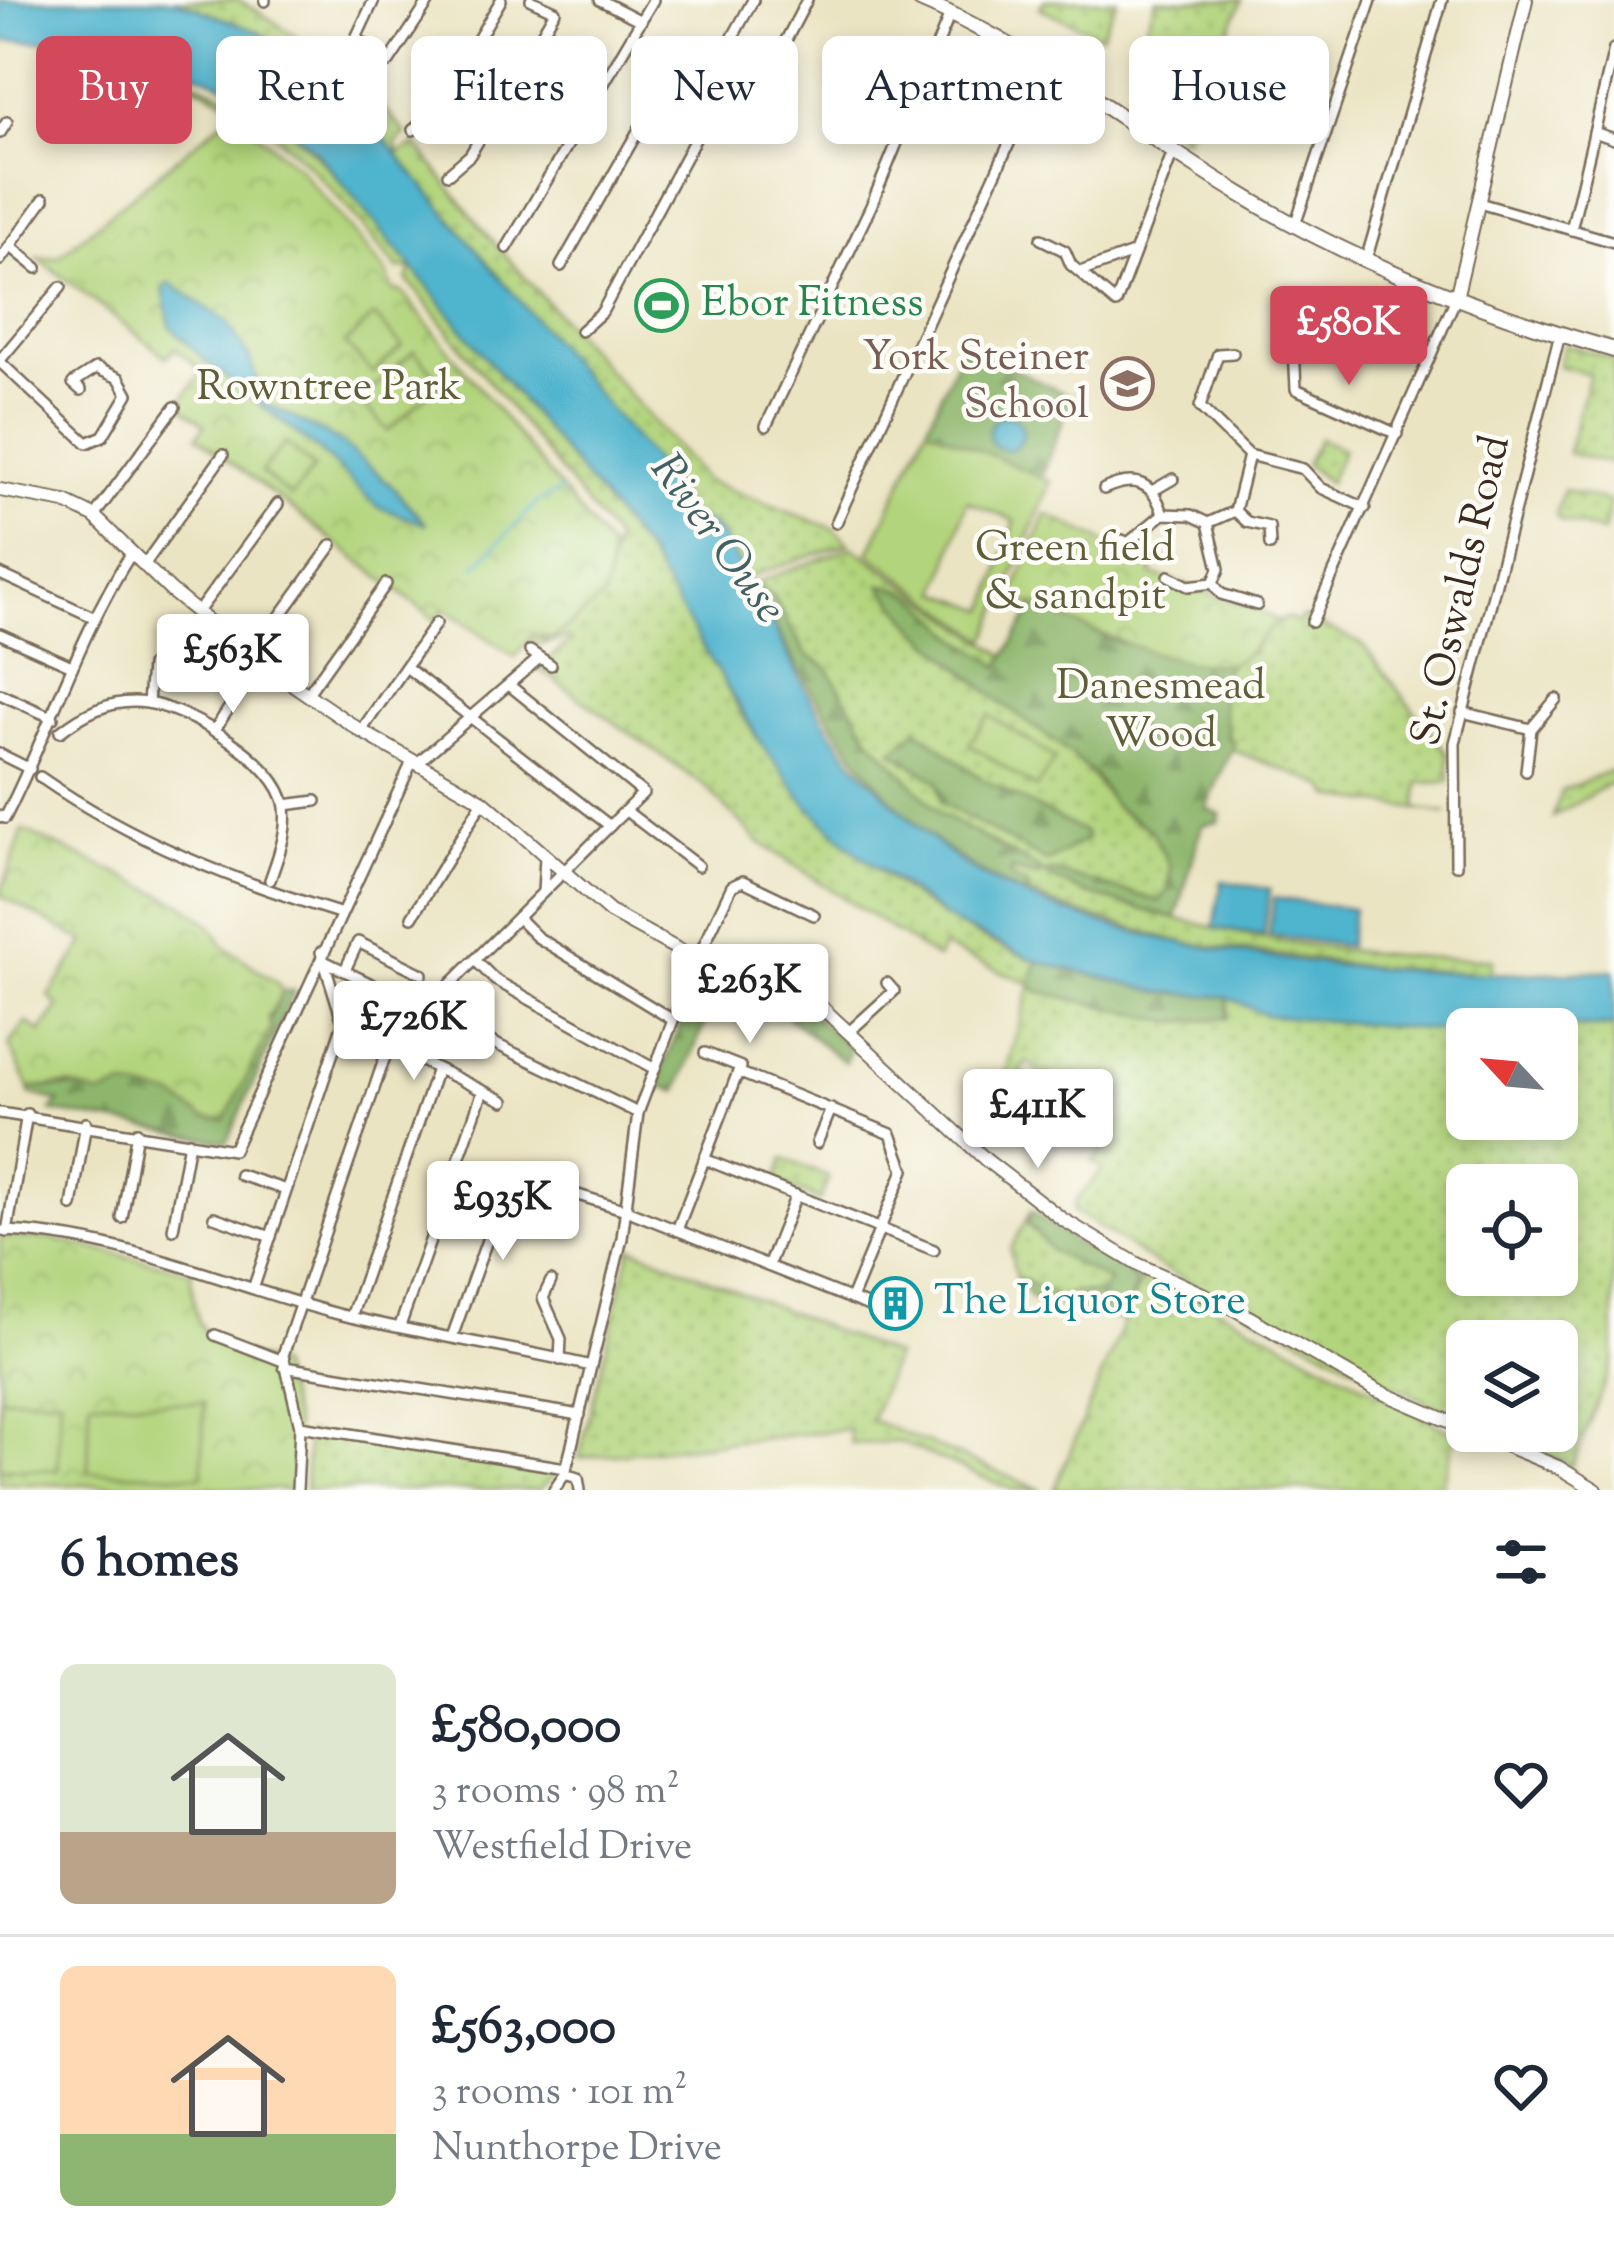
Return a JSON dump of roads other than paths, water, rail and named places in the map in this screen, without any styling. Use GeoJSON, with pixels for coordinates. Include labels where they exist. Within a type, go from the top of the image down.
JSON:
{"type":"FeatureCollection","features":[{"type":"Feature","properties":{"kind":"main road"},"geometry":{"type":"LineString","coordinates":[[920,0],[989,36]]}},
{"type":"Feature","properties":{"kind":"main road"},"geometry":{"type":"LineString","coordinates":[[1105,107],[1295,225],[1366,260],[1456,298],[1614,350]]}},
{"type":"Feature","properties":{"kind":"street"},"geometry":{"type":"LineString","coordinates":[[374,0],[356,38],[388,62],[430,0]]}},
{"type":"Feature","properties":{"kind":"street"},"geometry":{"type":"LineString","coordinates":[[480,36],[501,0]]}},
{"type":"Feature","properties":{"kind":"street"},"geometry":{"type":"LineString","coordinates":[[448,173],[470,155],[555,11],[531,0]]}},
{"type":"Feature","properties":{"kind":"street"},"geometry":{"type":"LineString","coordinates":[[600,0],[640,21]]}},
{"type":"Feature","properties":{"kind":"street"},"geometry":{"type":"LineString","coordinates":[[733,36],[753,0]]}},
{"type":"Feature","properties":{"kind":"street"},"geometry":{"type":"LineString","coordinates":[[788,36],[807,0]]}},
{"type":"Feature","properties":{"kind":"street"},"geometry":{"type":"LineString","coordinates":[[1295,225],[1371,0]]}},
{"type":"Feature","properties":{"kind":"street"},"geometry":{"type":"LineString","coordinates":[[1366,260],[1441,0]]}},
{"type":"Feature","properties":{"kind":"street"},"geometry":{"type":"LineString","coordinates":[[1312,622],[1456,298],[1526,0]]}},
{"type":"Feature","properties":{"kind":"street"},"geometry":{"type":"LineString","coordinates":[[507,248],[650,1]]}},
{"type":"Feature","properties":{"kind":"street"},"geometry":{"type":"LineString","coordinates":[[766,426],[862,227],[950,14]]}},
{"type":"Feature","properties":{"kind":"street"},"geometry":{"type":"LineString","coordinates":[[1571,230],[1614,49]]}},
{"type":"Feature","properties":{"kind":"street"},"geometry":{"type":"LineString","coordinates":[[0,133],[7,122]]}},
{"type":"Feature","properties":{"kind":"street"},"geometry":{"type":"LineString","coordinates":[[1594,132],[1614,140]]}},
{"type":"Feature","properties":{"kind":"street"},"geometry":{"type":"LineString","coordinates":[[561,266],[631,143]]}},
{"type":"Feature","properties":{"kind":"street"},"geometry":{"type":"LineString","coordinates":[[580,331],[602,313],[692,144]]}},
{"type":"Feature","properties":{"kind":"street"},"geometry":{"type":"LineString","coordinates":[[836,523],[1009,144]]}},
{"type":"Feature","properties":{"kind":"street"},"geometry":{"type":"LineString","coordinates":[[1041,239],[1065,250],[1080,272],[1116,303],[1173,152]]}},
{"type":"Feature","properties":{"kind":"street"},"geometry":{"type":"LineString","coordinates":[[0,260],[44,199]]}},
{"type":"Feature","properties":{"kind":"street"},"geometry":{"type":"LineString","coordinates":[[1479,203],[1614,242]]}},
{"type":"Feature","properties":{"kind":"street"},"geometry":{"type":"LineString","coordinates":[[10,246],[37,268]]}},
{"type":"Feature","properties":{"kind":"street"},"geometry":{"type":"LineString","coordinates":[[1080,272],[1133,253]]}},
{"type":"Feature","properties":{"kind":"street"},"geometry":{"type":"LineString","coordinates":[[61,287],[0,361],[87,443],[103,436],[128,394],[119,378],[96,368],[74,383],[81,390]]}},
{"type":"Feature","properties":{"kind":"street"},"geometry":{"type":"LineString","coordinates":[[51,299],[64,310]]}},
{"type":"Feature","properties":{"kind":"street","name":"St. Oswalds Road"},"geometry":{"type":"LineString","coordinates":[[1456,865],[1454,755],[1462,712],[1560,334]]}},
{"type":"Feature","properties":{"kind":"street"},"geometry":{"type":"LineString","coordinates":[[1294,347],[1296,389],[1397,434]]}},
{"type":"Feature","properties":{"kind":"street"},"geometry":{"type":"LineString","coordinates":[[1233,353],[1218,355],[1200,407],[1250,455],[1303,469],[1321,488],[1365,508]]}},
{"type":"Feature","properties":{"kind":"street"},"geometry":{"type":"LineString","coordinates":[[94,516],[175,407]]}},
{"type":"Feature","properties":{"kind":"street"},"geometry":{"type":"LineString","coordinates":[[144,565],[223,455]]}},
{"type":"Feature","properties":{"kind":"street"},"geometry":{"type":"LineString","coordinates":[[1235,512],[1250,455]]}},
{"type":"Feature","properties":{"kind":"street"},"geometry":{"type":"LineString","coordinates":[[1154,490],[1173,479]]}},
{"type":"Feature","properties":{"kind":"street"},"geometry":{"type":"LineString","coordinates":[[1104,489],[1130,480],[1154,490],[1163,514]]}},
{"type":"Feature","properties":{"kind":"street"},"geometry":{"type":"LineString","coordinates":[[0,490],[65,502],[94,516],[197,613],[255,658],[361,731],[482,801],[610,912],[697,958],[785,986],[850,1031],[986,1160],[1062,1219],[1120,1255],[1233,1308],[1376,1390],[1446,1420]]}},
{"type":"Feature","properties":{"kind":"street"},"geometry":{"type":"LineString","coordinates":[[197,613],[278,503]]}},
{"type":"Feature","properties":{"kind":"street"},"geometry":{"type":"LineString","coordinates":[[1122,541],[1128,543],[1163,514],[1191,515],[1208,523],[1235,512]]}},
{"type":"Feature","properties":{"kind":"street"},"geometry":{"type":"LineString","coordinates":[[1235,512],[1246,522],[1271,526],[1270,545]]}},
{"type":"Feature","properties":{"kind":"street"},"geometry":{"type":"LineString","coordinates":[[1208,523],[1219,569],[1213,583]]}},
{"type":"Feature","properties":{"kind":"street"},"geometry":{"type":"LineString","coordinates":[[214,730],[255,658],[332,545]]}},
{"type":"Feature","properties":{"kind":"street"},"geometry":{"type":"LineString","coordinates":[[5,813],[53,718],[93,617],[132,552]]}},
{"type":"Feature","properties":{"kind":"street"},"geometry":{"type":"LineString","coordinates":[[0,574],[93,617]]}},
{"type":"Feature","properties":{"kind":"street"},"geometry":{"type":"LineString","coordinates":[[1169,576],[1188,586],[1213,583]]}},
{"type":"Feature","properties":{"kind":"street"},"geometry":{"type":"LineString","coordinates":[[1213,583],[1220,594],[1257,604]]}},
{"type":"Feature","properties":{"kind":"street"},"geometry":{"type":"LineString","coordinates":[[307,695],[386,584]]}},
{"type":"Feature","properties":{"kind":"street"},"geometry":{"type":"LineString","coordinates":[[361,731],[436,623]]}},
{"type":"Feature","properties":{"kind":"street"},"geometry":{"type":"LineString","coordinates":[[0,634],[72,666]]}},
{"type":"Feature","properties":{"kind":"street"},"geometry":{"type":"LineString","coordinates":[[0,1113],[86,1123],[233,1150],[339,914],[414,763],[509,685],[534,655],[550,665]]}},
{"type":"Feature","properties":{"kind":"street"},"geometry":{"type":"LineString","coordinates":[[148,703],[151,666]]}},
{"type":"Feature","properties":{"kind":"street"},"geometry":{"type":"LineString","coordinates":[[406,667],[610,826]]}},
{"type":"Feature","properties":{"kind":"street"},"geometry":{"type":"LineString","coordinates":[[297,1490],[300,1426],[283,1364],[389,1045],[644,793],[509,685]]}},
{"type":"Feature","properties":{"kind":"street"},"geometry":{"type":"LineString","coordinates":[[0,694],[53,718]]}},
{"type":"Feature","properties":{"kind":"street"},"geometry":{"type":"LineString","coordinates":[[1526,771],[1532,729],[1556,699]]}},
{"type":"Feature","properties":{"kind":"street"},"geometry":{"type":"LineString","coordinates":[[60,732],[105,707],[148,703],[214,730],[267,771],[285,805],[281,847],[270,880]]}},
{"type":"Feature","properties":{"kind":"street"},"geometry":{"type":"LineString","coordinates":[[1462,712],[1532,729]]}},
{"type":"Feature","properties":{"kind":"street"},"geometry":{"type":"LineString","coordinates":[[0,754],[30,769]]}},
{"type":"Feature","properties":{"kind":"street"},"geometry":{"type":"LineString","coordinates":[[40,777],[129,833],[188,860],[339,914]]}},
{"type":"Feature","properties":{"kind":"street"},"geometry":{"type":"LineString","coordinates":[[285,805],[316,801]]}},
{"type":"Feature","properties":{"kind":"street"},"geometry":{"type":"LineString","coordinates":[[412,917],[482,801]]}},
{"type":"Feature","properties":{"kind":"street"},"geometry":{"type":"LineString","coordinates":[[626,811],[698,866]]}},
{"type":"Feature","properties":{"kind":"street"},"geometry":{"type":"LineString","coordinates":[[543,892],[545,856]]}},
{"type":"Feature","properties":{"kind":"street"},"geometry":{"type":"LineString","coordinates":[[554,1490],[565,1471],[580,1415],[626,1210],[638,1113],[697,958],[732,886],[743,881],[814,915]]}},
{"type":"Feature","properties":{"kind":"street"},"geometry":{"type":"LineString","coordinates":[[518,918],[537,937],[673,1020]]}},
{"type":"Feature","properties":{"kind":"street"},"geometry":{"type":"LineString","coordinates":[[346,968],[358,942],[422,974]]}},
{"type":"Feature","properties":{"kind":"street"},"geometry":{"type":"LineString","coordinates":[[322,957],[638,1113]]}},
{"type":"Feature","properties":{"kind":"street"},"geometry":{"type":"LineString","coordinates":[[254,1286],[343,1023],[322,957]]}},
{"type":"Feature","properties":{"kind":"street"},"geometry":{"type":"LineString","coordinates":[[475,960],[495,980],[653,1068]]}},
{"type":"Feature","properties":{"kind":"street"},"geometry":{"type":"LineString","coordinates":[[850,1031],[895,990]]}},
{"type":"Feature","properties":{"kind":"street"},"geometry":{"type":"LineString","coordinates":[[343,1023],[504,1101]]}},
{"type":"Feature","properties":{"kind":"street"},"geometry":{"type":"LineString","coordinates":[[677,1230],[741,1067],[705,1053]]}},
{"type":"Feature","properties":{"kind":"street"},"geometry":{"type":"LineString","coordinates":[[351,1317],[437,1069]]}},
{"type":"Feature","properties":{"kind":"street"},"geometry":{"type":"LineString","coordinates":[[739,1072],[891,1134],[904,1170],[851,1299]]}},
{"type":"Feature","properties":{"kind":"street"},"geometry":{"type":"LineString","coordinates":[[400,1326],[483,1091]]}},
{"type":"Feature","properties":{"kind":"street"},"geometry":{"type":"LineString","coordinates":[[817,1143],[831,1109]]}},
{"type":"Feature","properties":{"kind":"street"},"geometry":{"type":"LineString","coordinates":[[27,1114],[3,1232],[52,1233],[191,1265],[351,1317],[591,1366]]}},
{"type":"Feature","properties":{"kind":"street"},"geometry":{"type":"LineString","coordinates":[[72,1206],[86,1123]]}},
{"type":"Feature","properties":{"kind":"street"},"geometry":{"type":"LineString","coordinates":[[122,1218],[137,1132]]}},
{"type":"Feature","properties":{"kind":"street"},"geometry":{"type":"LineString","coordinates":[[173,1229],[189,1142]]}},
{"type":"Feature","properties":{"kind":"street"},"geometry":{"type":"LineString","coordinates":[[704,1159],[934,1250]]}},
{"type":"Feature","properties":{"kind":"street"},"geometry":{"type":"LineString","coordinates":[[452,1337],[511,1174],[626,1210],[874,1308]]}},
{"type":"Feature","properties":{"kind":"street"},"geometry":{"type":"LineString","coordinates":[[240,1175],[286,1190]]}},
{"type":"Feature","properties":{"kind":"street"},"geometry":{"type":"LineString","coordinates":[[768,1265],[796,1195]]}},
{"type":"Feature","properties":{"kind":"street"},"geometry":{"type":"LineString","coordinates":[[214,1217],[271,1237]]}},
{"type":"Feature","properties":{"kind":"street"},"geometry":{"type":"LineString","coordinates":[[551,1281],[543,1298],[561,1339],[560,1360]]}},
{"type":"Feature","properties":{"kind":"street"},"geometry":{"type":"LineString","coordinates":[[215,1335],[283,1364],[580,1415]]}},
{"type":"Feature","properties":{"kind":"street"},"geometry":{"type":"LineString","coordinates":[[300,1426],[565,1471],[578,1478],[580,1490]]}},
{"type":"Feature","properties":{"kind":"street"},"geometry":{"type":"LineString","coordinates":[[1522,1452],[1596,1490]]}},
{"type":"Feature","properties":{"kind":"water"},"geometry":{"type":"Polygon","coordinates":[[[0,0],[176,0],[264,36],[216,36],[216,82],[192,72],[192,36],[36,36],[36,41],[0,41],[0,0]]]}},
{"type":"Feature","properties":{"kind":"water","name":"River Ouse"},"geometry":{"type":"Polygon","coordinates":[[[387,142],[673,485],[687,511],[715,528],[844,749],[956,859],[990,880],[1056,908],[1211,948],[1380,969],[1464,973],[1614,970],[1614,1026],[1578,1027],[1578,1008],[1446,1008],[1444,1031],[1265,1015],[1228,997],[1161,992],[1037,961],[953,923],[856,852],[808,806],[763,746],[644,550],[308,144],[387,142]]]}},
{"type":"Feature","properties":{"kind":"water"},"geometry":{"type":"Polygon","coordinates":[[[170,283],[226,321],[249,357],[265,403],[339,441],[389,483],[427,525],[378,507],[319,451],[205,361],[170,326],[163,288],[170,283]]]}},
{"type":"Feature","properties":{"kind":"water"},"geometry":{"type":"Polygon","coordinates":[[[1006,416],[1018,421],[1023,433],[1018,445],[1006,450],[994,445],[989,433],[994,421],[1006,416]]]}},
{"type":"Feature","properties":{"kind":"water"},"geometry":{"type":"Polygon","coordinates":[[[1222,881],[1270,889],[1264,935],[1214,928],[1222,881]]]}},
{"type":"Feature","properties":{"kind":"water"},"geometry":{"type":"Polygon","coordinates":[[[1274,898],[1353,909],[1348,946],[1269,935],[1274,898]]]}},
{"type":"Feature","properties":{"kind":"waterway"},"geometry":{"type":"LineString","coordinates":[[475,567],[536,503],[562,490]]}},
{"type":"Feature","properties":{"kind":"place","name":"Ebor Fitness"},"geometry":{"type":"Point","coordinates":[662,305]}},
{"type":"Feature","properties":{"kind":"place","name":"York Steiner School"},"geometry":{"type":"Point","coordinates":[1128,383]}},
{"type":"Feature","properties":{"kind":"place","name":"The Liquor Store"},"geometry":{"type":"Point","coordinates":[895,1303]}},
{"type":"Feature","properties":{"kind":"park label","name":"Rowntree Park"},"geometry":{"type":"Point","coordinates":[329,389]}},
{"type":"Feature","properties":{"kind":"park label","name":"Green field & sandpit"},"geometry":{"type":"Point","coordinates":[1075,574]}},
{"type":"Feature","properties":{"kind":"park label","name":"Danesmead Wood"},"geometry":{"type":"Point","coordinates":[1161,712]}}]}
